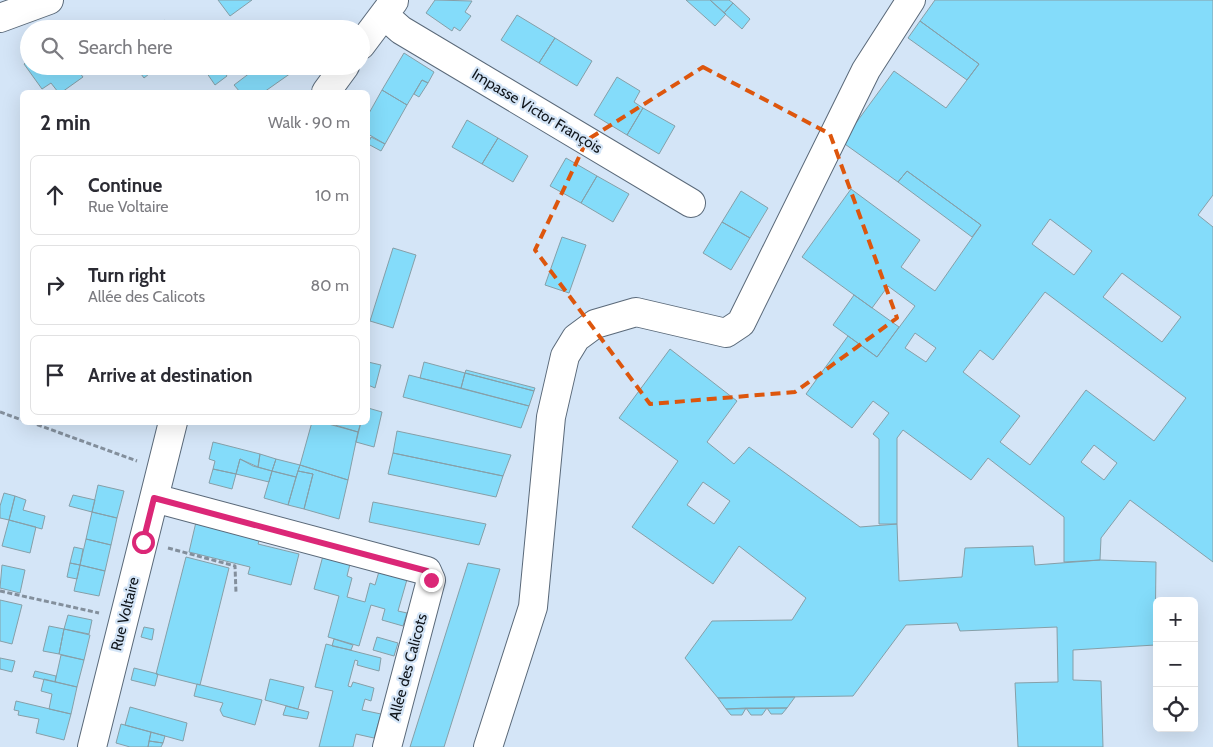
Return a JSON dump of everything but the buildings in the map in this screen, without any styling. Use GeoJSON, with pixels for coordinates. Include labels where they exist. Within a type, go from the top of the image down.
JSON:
{"type":"FeatureCollection","features":[{"type":"Feature","properties":{"kind":"street"},"geometry":{"type":"LineString","coordinates":[[0,18],[49,0]]}},
{"type":"Feature","properties":{"kind":"street"},"geometry":{"type":"LineString","coordinates":[[491,736],[533,607],[551,417],[565,356],[576,338],[595,324],[636,312],[726,333],[741,323],[866,70],[911,0]]}},
{"type":"Feature","properties":{"kind":"street"},"geometry":{"type":"LineString","coordinates":[[370,34],[390,8]]}},
{"type":"Feature","properties":{"kind":"street","name":"Impasse Victor François"},"geometry":{"type":"LineString","coordinates":[[390,8],[401,30],[692,203]]}},
{"type":"Feature","properties":{"kind":"street"},"geometry":{"type":"LineString","coordinates":[[327,90],[338,75]]}},
{"type":"Feature","properties":{"kind":"street","name":"Rue Voltaire"},"geometry":{"type":"LineString","coordinates":[[92,747],[172,425]]}},
{"type":"Feature","properties":{"kind":"street","name":"Allée des Calicots"},"geometry":{"type":"LineString","coordinates":[[154,498],[427,571],[431,580],[387,747]]}},
{"type":"Feature","properties":{"kind":"path"},"geometry":{"type":"LineString","coordinates":[[0,412],[20,419]]}},
{"type":"Feature","properties":{"kind":"path"},"geometry":{"type":"LineString","coordinates":[[38,425],[161,470]]}},
{"type":"Feature","properties":{"kind":"path"},"geometry":{"type":"LineString","coordinates":[[143,542],[235,566],[236,593]]}},
{"type":"Feature","properties":{"kind":"path"},"geometry":{"type":"LineString","coordinates":[[0,591],[124,619]]}},
{"type":"Feature","properties":{"kind":"highlighted area"},"geometry":{"type":"Polygon","coordinates":[[[703,67],[830,134],[897,318],[795,392],[650,404],[535,250],[587,140],[703,67]]]}},
{"type":"Feature","properties":{"kind":"route"},"geometry":{"type":"LineString","coordinates":[[143,542],[154,498],[427,571],[431,580]]}}]}
